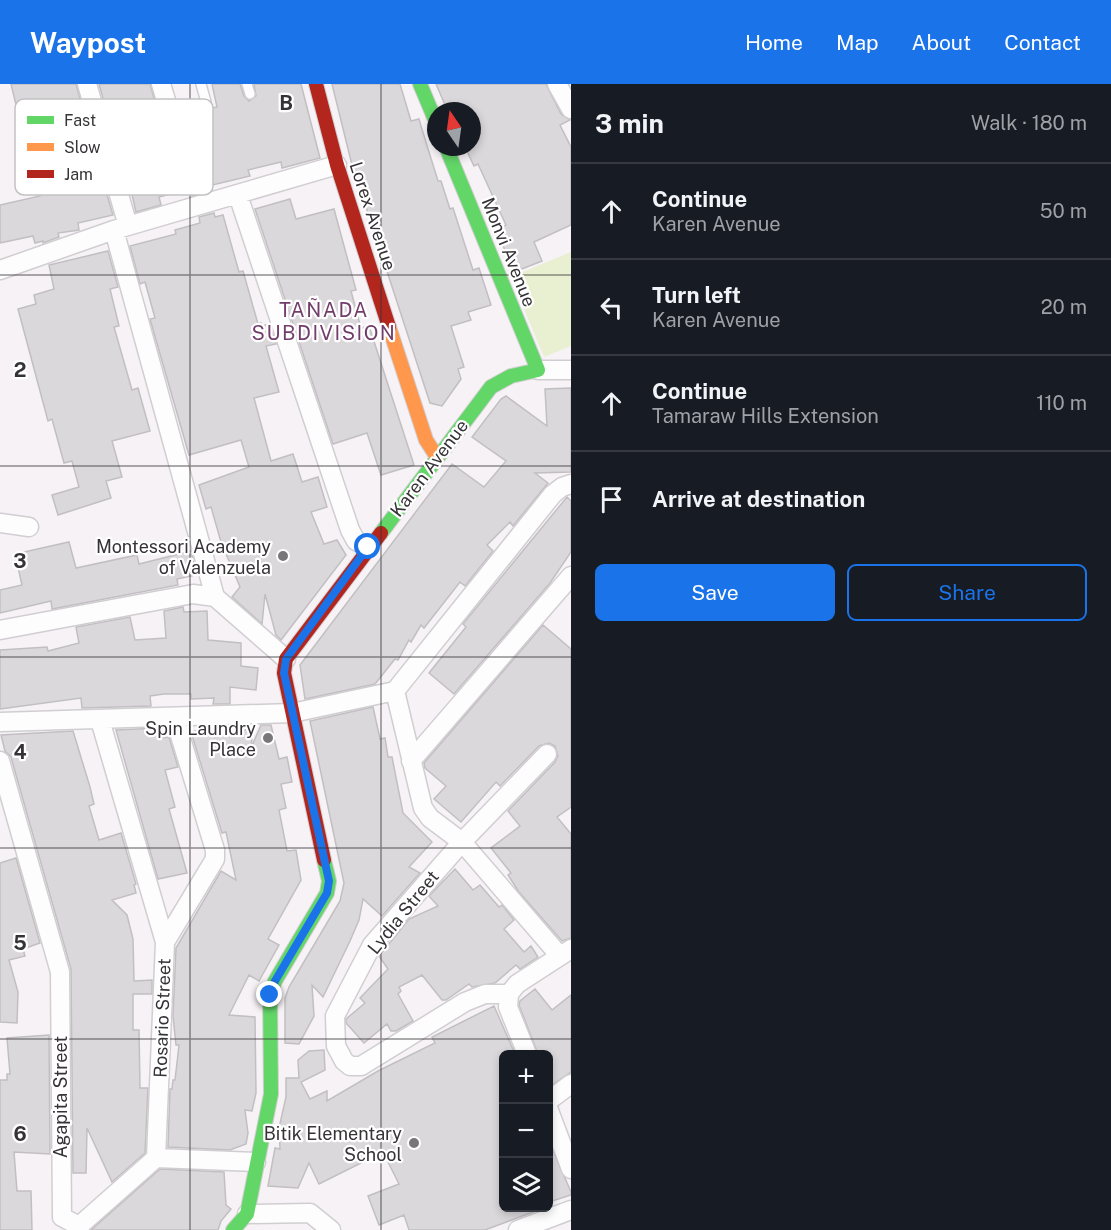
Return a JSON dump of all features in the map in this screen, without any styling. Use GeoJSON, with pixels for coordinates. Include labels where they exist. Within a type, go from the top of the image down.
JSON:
{"type":"FeatureCollection","features":[{"type":"Feature","properties":{"kind":"street"},"geometry":{"type":"LineString","coordinates":[[87,84],[91,99]]}},
{"type":"Feature","properties":{"kind":"street"},"geometry":{"type":"LineString","coordinates":[[161,84],[166,99]]}},
{"type":"Feature","properties":{"kind":"street","name":"Lorex Avenue"},"geometry":{"type":"LineString","coordinates":[[316,84],[337,165],[426,440],[437,457]]}},
{"type":"Feature","properties":{"kind":"street"},"geometry":{"type":"LineString","coordinates":[[420,84],[428,102]]}},
{"type":"Feature","properties":{"kind":"street"},"geometry":{"type":"LineString","coordinates":[[557,84],[571,109]]}},
{"type":"Feature","properties":{"kind":"street","name":"Monvi Avenue"},"geometry":{"type":"LineString","coordinates":[[450,156],[538,370]]}},
{"type":"Feature","properties":{"kind":"street"},"geometry":{"type":"LineString","coordinates":[[0,270],[121,228],[337,165]]}},
{"type":"Feature","properties":{"kind":"street"},"geometry":{"type":"LineString","coordinates":[[113,195],[215,597]]}},
{"type":"Feature","properties":{"kind":"street"},"geometry":{"type":"LineString","coordinates":[[238,195],[350,530],[356,541],[368,547]]}},
{"type":"Feature","properties":{"kind":"street","name":"Karen Avenue"},"geometry":{"type":"LineString","coordinates":[[286,659],[368,547],[491,387],[511,376],[538,370],[571,370]]}},
{"type":"Feature","properties":{"kind":"street"},"geometry":{"type":"LineString","coordinates":[[0,722],[175,719],[292,713],[395,691],[554,494],[562,487],[571,484]]}},
{"type":"Feature","properties":{"kind":"street"},"geometry":{"type":"LineString","coordinates":[[0,523],[29,527]]}},
{"type":"Feature","properties":{"kind":"street"},"geometry":{"type":"LineString","coordinates":[[411,761],[571,576]]}},
{"type":"Feature","properties":{"kind":"street"},"geometry":{"type":"LineString","coordinates":[[0,630],[193,594],[215,597],[286,659],[284,673],[329,881],[327,893],[275,981],[270,995],[271,1094],[247,1214],[233,1230]]}},
{"type":"Feature","properties":{"kind":"street"},"geometry":{"type":"LineString","coordinates":[[395,691],[423,808],[430,818],[462,842],[565,952],[517,984],[509,994],[508,1007],[525,1050]]}},
{"type":"Feature","properties":{"kind":"street","name":"Rosario Street"},"geometry":{"type":"LineString","coordinates":[[156,1158],[165,942],[215,859],[175,719]]}},
{"type":"Feature","properties":{"kind":"street"},"geometry":{"type":"LineString","coordinates":[[100,720],[165,942]]}},
{"type":"Feature","properties":{"kind":"street","name":"Lydia Street"},"geometry":{"type":"LineString","coordinates":[[509,994],[485,994],[465,1002],[361,1066],[350,1066],[344,1061],[336,1046],[334,1016],[372,945],[462,842],[547,753]]}},
{"type":"Feature","properties":{"kind":"street","name":"Agapita Street"},"geometry":{"type":"LineString","coordinates":[[0,762],[60,972],[62,1217],[79,1226],[156,1158]]}},
{"type":"Feature","properties":{"kind":"street"},"geometry":{"type":"LineString","coordinates":[[553,1098],[571,1084]]}},
{"type":"Feature","properties":{"kind":"street"},"geometry":{"type":"LineString","coordinates":[[553,1119],[571,1169]]}},
{"type":"Feature","properties":{"kind":"street"},"geometry":{"type":"LineString","coordinates":[[156,1158],[256,1162]]}},
{"type":"Feature","properties":{"kind":"street"},"geometry":{"type":"LineString","coordinates":[[518,1230],[571,1210]]}},
{"type":"Feature","properties":{"kind":"street"},"geometry":{"type":"LineString","coordinates":[[247,1214],[310,1213],[331,1230]]}},
{"type":"Feature","properties":{"kind":"lane"},"geometry":{"type":"LineString","coordinates":[[201,84],[205,99]]}},
{"type":"Feature","properties":{"kind":"lane"},"geometry":{"type":"LineString","coordinates":[[247,84],[250,94]]}},
{"type":"Feature","properties":{"kind":"green space"},"geometry":{"type":"Polygon","coordinates":[[[571,252],[571,346],[544,357],[511,277],[571,252]]]}},
{"type":"Feature","properties":{"kind":"building"},"geometry":{"type":"Polygon","coordinates":[[[11,84],[76,84],[80,99],[15,99],[11,84]]]}},
{"type":"Feature","properties":{"kind":"building"},"geometry":{"type":"Polygon","coordinates":[[[99,84],[150,84],[154,99],[103,99],[99,84]]]}},
{"type":"Feature","properties":{"kind":"building"},"geometry":{"type":"Polygon","coordinates":[[[212,84],[240,84],[244,96],[249,101],[256,96],[254,84],[301,84],[320,158],[282,168],[281,162],[248,170],[250,176],[213,185],[213,108],[217,107],[212,84]]]}},
{"type":"Feature","properties":{"kind":"building"},"geometry":{"type":"Polygon","coordinates":[[[332,84],[400,84],[411,121],[419,119],[427,145],[427,156],[430,156],[450,209],[453,208],[473,270],[479,268],[491,305],[468,312],[471,320],[451,326],[464,367],[458,369],[461,379],[442,406],[430,403],[351,161],[332,84]]]}},
{"type":"Feature","properties":{"kind":"building"},"geometry":{"type":"Polygon","coordinates":[[[436,84],[546,84],[561,114],[570,120],[560,125],[571,147],[571,225],[534,242],[542,261],[514,272],[496,229],[506,225],[478,164],[474,166],[469,156],[481,156],[481,102],[444,102],[436,84]]]}},
{"type":"Feature","properties":{"kind":"building"},"geometry":{"type":"Polygon","coordinates":[[[107,195],[113,215],[78,223],[79,230],[58,233],[59,237],[43,243],[43,241],[35,243],[33,236],[0,243],[0,205],[40,196],[107,195]]]}},
{"type":"Feature","properties":{"kind":"building"},"geometry":{"type":"Polygon","coordinates":[[[132,195],[167,195],[159,197],[161,205],[136,212],[132,195]]]}},
{"type":"Feature","properties":{"kind":"building"},"geometry":{"type":"Polygon","coordinates":[[[290,199],[296,219],[334,209],[356,290],[351,291],[361,328],[369,326],[414,465],[381,475],[367,433],[333,444],[255,209],[290,199]]]}},
{"type":"Feature","properties":{"kind":"building"},"geometry":{"type":"Polygon","coordinates":[[[214,213],[215,217],[223,215],[239,272],[243,271],[258,324],[261,323],[262,326],[269,324],[276,344],[266,346],[279,392],[254,398],[271,461],[293,454],[302,482],[318,477],[327,507],[311,512],[324,544],[337,540],[346,555],[281,640],[276,635],[265,594],[262,624],[232,597],[240,587],[221,542],[211,507],[206,509],[199,485],[249,467],[241,440],[189,455],[150,319],[155,318],[145,282],[140,284],[130,246],[176,234],[175,230],[200,223],[199,217],[214,213]]]}},
{"type":"Feature","properties":{"kind":"building"},"geometry":{"type":"Polygon","coordinates":[[[108,251],[118,287],[110,289],[119,326],[114,327],[132,390],[138,388],[150,431],[112,441],[122,477],[106,481],[111,498],[58,515],[52,495],[79,487],[72,461],[64,463],[52,419],[48,421],[18,309],[36,304],[34,295],[54,289],[49,265],[108,251]]]}},
{"type":"Feature","properties":{"kind":"building"},"geometry":{"type":"Polygon","coordinates":[[[571,388],[571,472],[535,473],[548,483],[513,526],[510,522],[487,545],[493,551],[465,586],[460,582],[424,628],[421,625],[398,660],[395,659],[375,684],[305,699],[300,665],[452,464],[484,487],[506,461],[472,437],[501,399],[506,396],[547,426],[545,389],[571,388]]]}},
{"type":"Feature","properties":{"kind":"building"},"geometry":{"type":"Polygon","coordinates":[[[567,497],[571,501],[571,552],[550,583],[454,694],[429,673],[466,627],[463,624],[567,497]]]}},
{"type":"Feature","properties":{"kind":"building"},"geometry":{"type":"Polygon","coordinates":[[[69,542],[76,568],[137,555],[139,564],[191,551],[196,575],[177,579],[178,585],[52,609],[51,601],[0,613],[0,590],[22,585],[15,554],[69,542]]]}},
{"type":"Feature","properties":{"kind":"building"},"geometry":{"type":"Polygon","coordinates":[[[183,607],[184,612],[207,611],[208,640],[241,643],[241,666],[258,668],[256,690],[230,687],[230,704],[213,704],[214,698],[191,699],[191,694],[164,694],[150,696],[151,706],[82,708],[81,698],[0,709],[0,650],[47,647],[48,651],[79,643],[76,627],[130,617],[135,640],[166,638],[164,611],[183,607]]]}},
{"type":"Feature","properties":{"kind":"building"},"geometry":{"type":"Polygon","coordinates":[[[543,625],[571,649],[571,807],[557,817],[571,834],[571,938],[562,941],[519,892],[508,875],[511,873],[491,848],[520,826],[508,811],[555,762],[558,756],[555,746],[549,743],[539,746],[500,786],[496,782],[461,822],[434,799],[446,786],[425,768],[424,763],[543,625]]]}},
{"type":"Feature","properties":{"kind":"building"},"geometry":{"type":"Polygon","coordinates":[[[373,707],[380,739],[385,738],[388,757],[392,757],[403,813],[432,842],[409,867],[420,873],[382,916],[363,899],[359,920],[323,997],[312,985],[314,1016],[299,1044],[285,1043],[285,998],[289,987],[340,901],[344,883],[310,721],[373,707]]]}},
{"type":"Feature","properties":{"kind":"building"},"geometry":{"type":"Polygon","coordinates":[[[261,725],[271,725],[279,759],[287,757],[292,782],[281,784],[286,808],[279,810],[287,851],[296,850],[301,880],[268,939],[279,945],[259,981],[249,975],[229,1015],[255,1017],[256,1093],[252,1111],[245,1110],[248,1133],[246,1144],[230,1150],[168,1147],[170,1089],[175,1080],[179,1045],[176,1045],[173,1016],[176,948],[221,871],[236,880],[226,832],[222,833],[191,732],[213,727],[215,737],[253,728],[251,748],[261,725]]]}},
{"type":"Feature","properties":{"kind":"building"},"geometry":{"type":"Polygon","coordinates":[[[160,728],[162,738],[169,737],[178,767],[165,770],[175,807],[169,809],[187,873],[158,879],[116,730],[160,728]]]}},
{"type":"Feature","properties":{"kind":"building"},"geometry":{"type":"Polygon","coordinates":[[[73,731],[90,787],[94,804],[89,806],[99,840],[121,833],[136,884],[134,885],[136,893],[112,900],[127,915],[133,939],[134,981],[152,980],[152,994],[133,994],[133,1030],[139,1030],[140,1088],[148,1088],[145,1153],[112,1182],[87,1128],[86,1173],[73,1173],[71,969],[11,757],[5,751],[1,735],[73,731]]]}},
{"type":"Feature","properties":{"kind":"building"},"geometry":{"type":"Polygon","coordinates":[[[16,858],[40,943],[23,949],[25,956],[9,960],[18,992],[17,1023],[0,1022],[0,863],[16,858]]]}},
{"type":"Feature","properties":{"kind":"building"},"geometry":{"type":"Polygon","coordinates":[[[455,869],[473,890],[480,885],[499,907],[502,905],[514,920],[504,929],[524,952],[531,946],[538,957],[520,969],[516,965],[495,983],[472,987],[469,984],[446,1000],[442,1000],[422,975],[399,987],[401,991],[398,994],[413,1021],[396,1031],[391,1031],[387,1024],[364,1043],[346,1023],[346,1019],[365,1003],[360,998],[388,969],[379,956],[409,919],[438,906],[429,896],[455,869]]]}},
{"type":"Feature","properties":{"kind":"building"},"geometry":{"type":"Polygon","coordinates":[[[535,989],[552,1010],[571,995],[571,1072],[553,1084],[553,1050],[536,1050],[519,1005],[520,1001],[535,989]]]}},
{"type":"Feature","properties":{"kind":"building"},"geometry":{"type":"Polygon","coordinates":[[[494,1006],[513,1050],[499,1050],[499,1212],[533,1212],[485,1230],[409,1230],[404,1215],[379,1225],[368,1196],[399,1184],[383,1152],[319,1184],[309,1163],[298,1188],[268,1186],[275,1148],[280,1149],[279,1128],[286,1097],[286,1078],[299,1078],[298,1060],[309,1051],[324,1050],[325,1070],[301,1082],[310,1099],[327,1091],[327,1101],[378,1071],[435,1043],[432,1037],[494,1006]]]}},
{"type":"Feature","properties":{"kind":"building"},"geometry":{"type":"Polygon","coordinates":[[[49,1035],[50,1154],[14,1152],[17,1191],[31,1191],[32,1230],[0,1230],[0,1080],[7,1080],[7,1074],[10,1074],[7,1038],[49,1035]]]}},
{"type":"Feature","properties":{"kind":"building"},"geometry":{"type":"Polygon","coordinates":[[[553,1150],[571,1192],[571,1195],[553,1201],[553,1150]]]}},
{"type":"Feature","properties":{"kind":"building"},"geometry":{"type":"Polygon","coordinates":[[[160,1169],[224,1172],[226,1205],[231,1209],[221,1221],[218,1230],[91,1230],[160,1169]]]}},
{"type":"Feature","properties":{"kind":"traffic: fast"},"geometry":{"type":"LineString","coordinates":[[420,84],[428,102]]}},
{"type":"Feature","properties":{"kind":"traffic: fast"},"geometry":{"type":"LineString","coordinates":[[381,533],[491,387],[511,376],[538,370],[450,156]]}},
{"type":"Feature","properties":{"kind":"traffic: fast"},"geometry":{"type":"LineString","coordinates":[[233,1230],[247,1214],[271,1094],[270,995],[275,981],[327,893],[329,881],[324,860]]}},
{"type":"Feature","properties":{"kind":"traffic: slow"},"geometry":{"type":"LineString","coordinates":[[389,327],[426,440],[437,457]]}},
{"type":"Feature","properties":{"kind":"traffic: jam"},"geometry":{"type":"LineString","coordinates":[[316,84],[337,165],[389,327]]}},
{"type":"Feature","properties":{"kind":"traffic: jam"},"geometry":{"type":"LineString","coordinates":[[324,860],[284,673],[286,659],[381,533]]}},
{"type":"Feature","properties":{"kind":"place","name":"Montessori Academy of Valenzuela"},"geometry":{"type":"Point","coordinates":[283,556]}},
{"type":"Feature","properties":{"kind":"place","name":"Spin Laundry Place"},"geometry":{"type":"Point","coordinates":[268,738]}},
{"type":"Feature","properties":{"kind":"place","name":"Bitik Elementary School"},"geometry":{"type":"Point","coordinates":[414,1143]}},
{"type":"Feature","properties":{"kind":"district","name":"TAÑADA SUBDIVISION"},"geometry":{"type":"Point","coordinates":[324,322]}},
{"type":"Feature","properties":{"kind":"route"},"geometry":{"type":"LineString","coordinates":[[270,995],[275,981],[327,893],[329,881],[284,673],[286,659],[368,547]]}}]}
